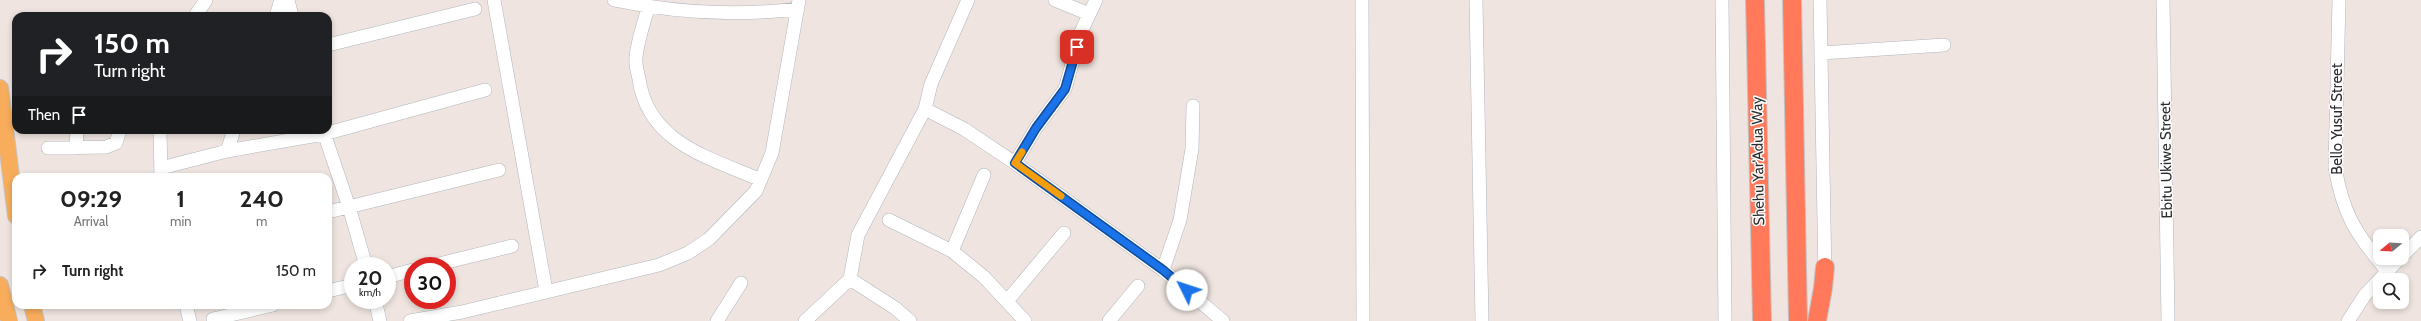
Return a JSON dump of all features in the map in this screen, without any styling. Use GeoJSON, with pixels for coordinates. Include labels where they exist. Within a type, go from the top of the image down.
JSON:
{"type":"FeatureCollection","features":[{"type":"Feature","properties":{"kind":"highway","name":"Shehu Yar'Adua Way"},"geometry":{"type":"LineString","coordinates":[[1755,0],[1762,321]]}},
{"type":"Feature","properties":{"kind":"highway"},"geometry":{"type":"LineString","coordinates":[[1792,0],[1798,321]]}},
{"type":"Feature","properties":{"kind":"highway"},"geometry":{"type":"LineString","coordinates":[[1817,321],[1824,288],[1825,268]]}},
{"type":"Feature","properties":{"kind":"main road"},"geometry":{"type":"LineString","coordinates":[[0,88],[12,184]]}},
{"type":"Feature","properties":{"kind":"main road"},"geometry":{"type":"LineString","coordinates":[[0,285],[9,321]]}},
{"type":"Feature","properties":{"kind":"main road"},"geometry":{"type":"LineString","coordinates":[[33,309],[36,321]]}},
{"type":"Feature","properties":{"kind":"street"},"geometry":{"type":"LineString","coordinates":[[198,12],[206,0]]}},
{"type":"Feature","properties":{"kind":"street"},"geometry":{"type":"LineString","coordinates":[[277,12],[281,0]]}},
{"type":"Feature","properties":{"kind":"street"},"geometry":{"type":"LineString","coordinates":[[288,0],[291,12]]}},
{"type":"Feature","properties":{"kind":"street"},"geometry":{"type":"LineString","coordinates":[[494,0],[546,291]]}},
{"type":"Feature","properties":{"kind":"street"},"geometry":{"type":"LineString","coordinates":[[410,321],[464,316],[546,291],[659,265],[688,253],[709,238],[731,218],[756,191],[772,153],[799,4],[736,14],[648,8],[614,0]]}},
{"type":"Feature","properties":{"kind":"street"},"geometry":{"type":"LineString","coordinates":[[805,321],[850,279],[858,235],[884,189],[925,109],[931,84],[968,0]]}},
{"type":"Feature","properties":{"kind":"street"},"geometry":{"type":"LineString","coordinates":[[1055,0],[1089,14]]}},
{"type":"Feature","properties":{"kind":"street"},"geometry":{"type":"LineString","coordinates":[[1015,163],[1036,128],[1065,89],[1081,32],[1096,0]]}},
{"type":"Feature","properties":{"kind":"street"},"geometry":{"type":"LineString","coordinates":[[1362,0],[1362,321]]}},
{"type":"Feature","properties":{"kind":"street"},"geometry":{"type":"LineString","coordinates":[[1476,0],[1482,321]]}},
{"type":"Feature","properties":{"kind":"street"},"geometry":{"type":"LineString","coordinates":[[1722,0],[1725,321]]}},
{"type":"Feature","properties":{"kind":"street"},"geometry":{"type":"LineString","coordinates":[[1820,0],[1827,321]]}},
{"type":"Feature","properties":{"kind":"street","name":"Ebitu Ukiwe Street"},"geometry":{"type":"LineString","coordinates":[[2163,0],[2168,321]]}},
{"type":"Feature","properties":{"kind":"street","name":"Bello Yusuf Street"},"geometry":{"type":"LineString","coordinates":[[2339,0],[2335,167],[2340,192],[2349,219],[2362,242],[2387,271]]}},
{"type":"Feature","properties":{"kind":"street"},"geometry":{"type":"LineString","coordinates":[[648,8],[636,58],[641,92],[649,112],[664,132],[682,145],[761,180]]}},
{"type":"Feature","properties":{"kind":"street"},"geometry":{"type":"LineString","coordinates":[[332,44],[475,10]]}},
{"type":"Feature","properties":{"kind":"street"},"geometry":{"type":"LineString","coordinates":[[1821,53],[1944,45]]}},
{"type":"Feature","properties":{"kind":"street"},"geometry":{"type":"LineString","coordinates":[[332,130],[485,90]]}},
{"type":"Feature","properties":{"kind":"street"},"geometry":{"type":"LineString","coordinates":[[1163,270],[1180,220],[1192,149],[1193,106]]}},
{"type":"Feature","properties":{"kind":"street"},"geometry":{"type":"LineString","coordinates":[[925,109],[964,129],[1015,163],[1163,270],[1223,321]]}},
{"type":"Feature","properties":{"kind":"street"},"geometry":{"type":"LineString","coordinates":[[76,148],[77,134]]}},
{"type":"Feature","properties":{"kind":"street"},"geometry":{"type":"LineString","coordinates":[[48,148],[106,147],[116,143],[119,134]]}},
{"type":"Feature","properties":{"kind":"street"},"geometry":{"type":"LineString","coordinates":[[158,134],[161,172],[227,152],[313,134]]}},
{"type":"Feature","properties":{"kind":"street"},"geometry":{"type":"LineString","coordinates":[[227,152],[233,134]]}},
{"type":"Feature","properties":{"kind":"street"},"geometry":{"type":"LineString","coordinates":[[324,134],[350,207],[364,257]]}},
{"type":"Feature","properties":{"kind":"street"},"geometry":{"type":"LineString","coordinates":[[332,211],[499,170]]}},
{"type":"Feature","properties":{"kind":"street"},"geometry":{"type":"LineString","coordinates":[[952,251],[984,175]]}},
{"type":"Feature","properties":{"kind":"street"},"geometry":{"type":"LineString","coordinates":[[889,220],[952,251],[1007,300],[1025,321]]}},
{"type":"Feature","properties":{"kind":"street"},"geometry":{"type":"LineString","coordinates":[[1007,300],[1064,233]]}},
{"type":"Feature","properties":{"kind":"street"},"geometry":{"type":"LineString","coordinates":[[2409,249],[2421,237]]}},
{"type":"Feature","properties":{"kind":"street"},"geometry":{"type":"LineString","coordinates":[[456,260],[512,246]]}},
{"type":"Feature","properties":{"kind":"street"},"geometry":{"type":"LineString","coordinates":[[2348,321],[2365,295],[2393,265]]}},
{"type":"Feature","properties":{"kind":"street"},"geometry":{"type":"LineString","coordinates":[[850,279],[895,308],[910,321]]}},
{"type":"Feature","properties":{"kind":"street"},"geometry":{"type":"LineString","coordinates":[[717,321],[741,283]]}},
{"type":"Feature","properties":{"kind":"street"},"geometry":{"type":"LineString","coordinates":[[1109,321],[1138,286]]}},
{"type":"Feature","properties":{"kind":"street"},"geometry":{"type":"LineString","coordinates":[[332,290],[344,287]]}},
{"type":"Feature","properties":{"kind":"street"},"geometry":{"type":"LineString","coordinates":[[187,309],[190,321]]}},
{"type":"Feature","properties":{"kind":"street"},"geometry":{"type":"LineString","coordinates":[[213,320],[257,309]]}},
{"type":"Feature","properties":{"kind":"street"},"geometry":{"type":"LineString","coordinates":[[377,309],[380,321]]}},
{"type":"Feature","properties":{"kind":"slow traffic"},"geometry":{"type":"LineString","coordinates":[[1022,152],[1015,163],[1061,196]]}},
{"type":"Feature","properties":{"kind":"route"},"geometry":{"type":"LineString","coordinates":[[1077,47],[1065,89],[1036,128],[1015,163],[1163,270],[1187,290]]}}]}
